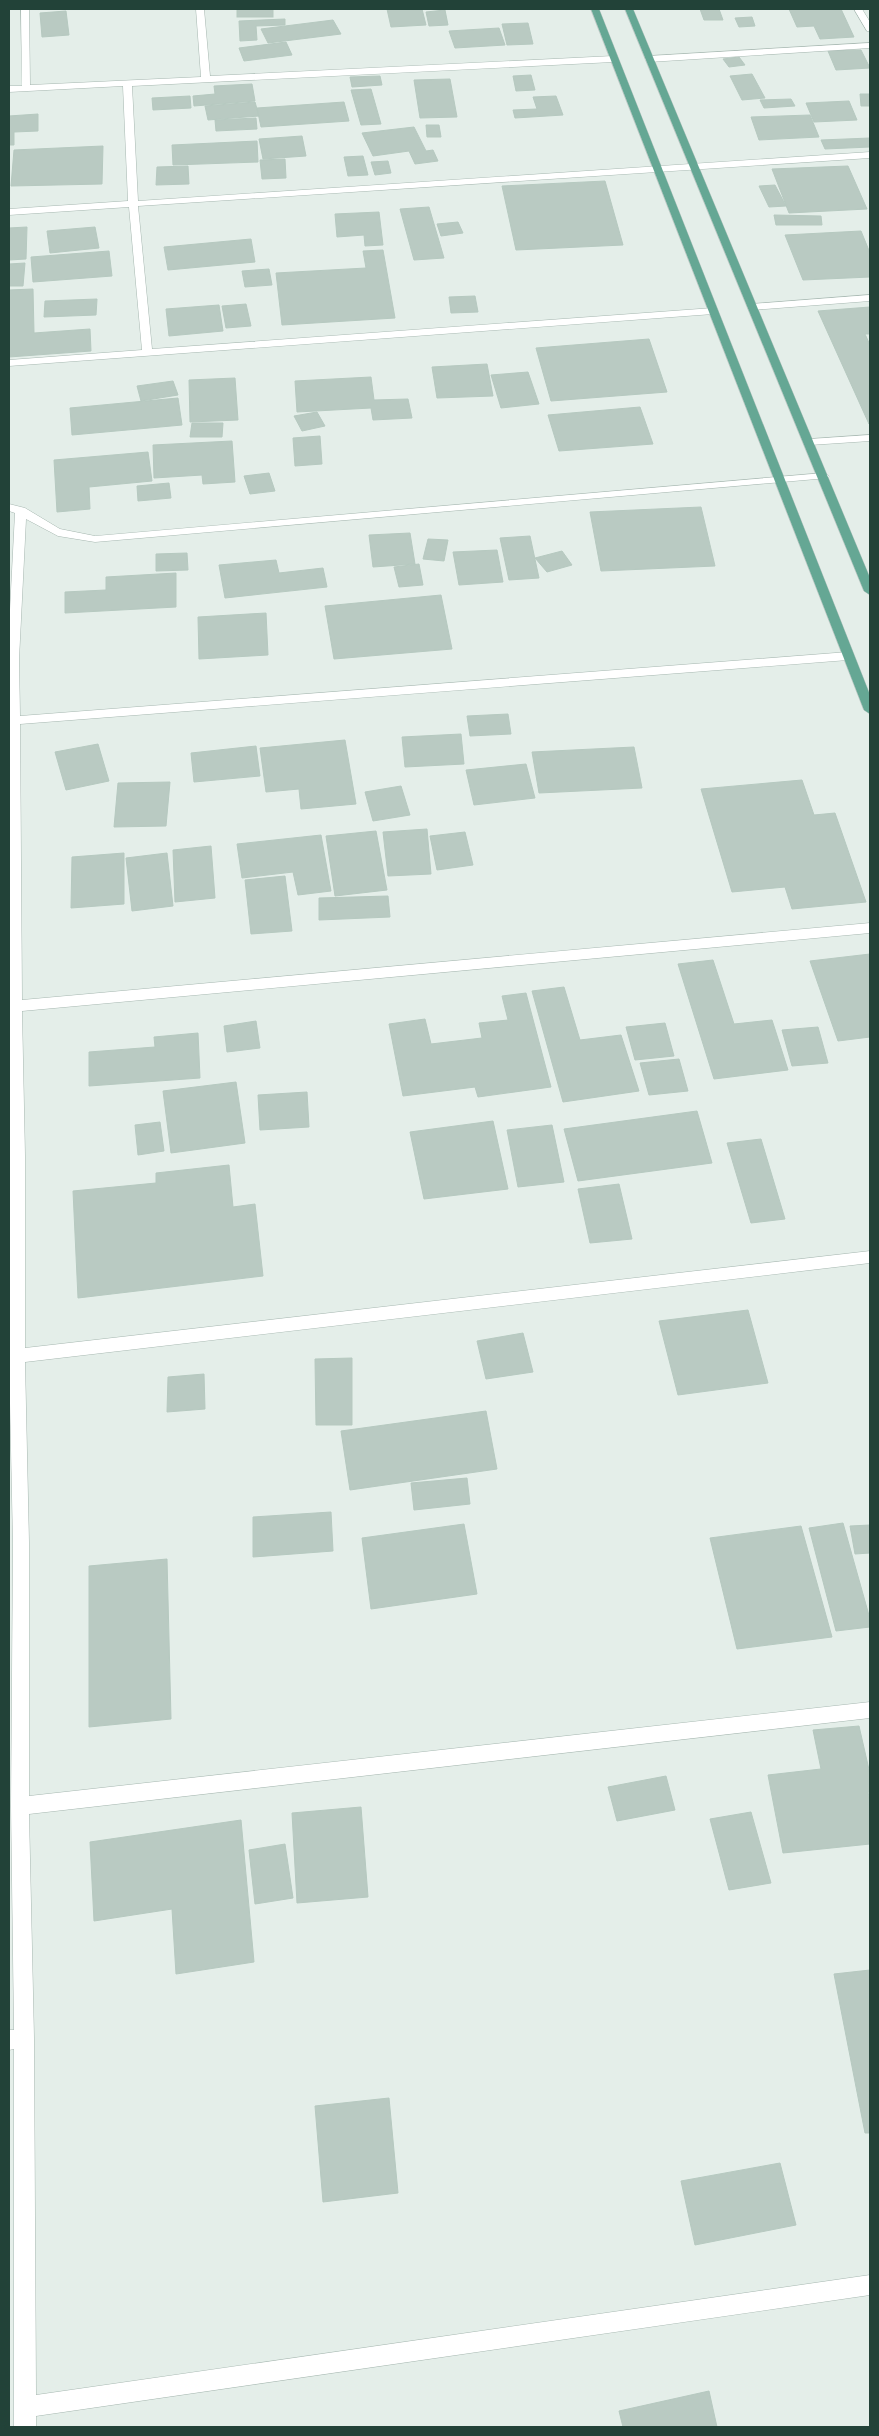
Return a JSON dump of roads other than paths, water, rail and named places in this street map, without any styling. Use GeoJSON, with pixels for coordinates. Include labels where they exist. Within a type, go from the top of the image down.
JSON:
{"type":"FeatureCollection","features":[{"type":"Feature","properties":{"kind":"main road"},"geometry":{"type":"LineString","coordinates":[[594,9],[782,481],[870,710]]}},
{"type":"Feature","properties":{"kind":"main road"},"geometry":{"type":"LineString","coordinates":[[629,9],[692,167],[810,442],[870,591]]}},
{"type":"Feature","properties":{"kind":"street"},"geometry":{"type":"LineString","coordinates":[[25,9],[26,88]]}},
{"type":"Feature","properties":{"kind":"street"},"geometry":{"type":"LineString","coordinates":[[200,9],[206,79]]}},
{"type":"Feature","properties":{"kind":"street"},"geometry":{"type":"LineString","coordinates":[[858,9],[870,29]]}},
{"type":"Feature","properties":{"kind":"street"},"geometry":{"type":"LineString","coordinates":[[649,60],[870,45]]}},
{"type":"Feature","properties":{"kind":"street"},"geometry":{"type":"LineString","coordinates":[[9,89],[613,59]]}},
{"type":"Feature","properties":{"kind":"street"},"geometry":{"type":"LineString","coordinates":[[127,83],[134,203],[147,354]]}},
{"type":"Feature","properties":{"kind":"street"},"geometry":{"type":"LineString","coordinates":[[9,212],[870,155]]}},
{"type":"Feature","properties":{"kind":"street"},"geometry":{"type":"LineString","coordinates":[[752,307],[870,298]]}},
{"type":"Feature","properties":{"kind":"street"},"geometry":{"type":"LineString","coordinates":[[9,362],[147,354],[713,311]]}},
{"type":"Feature","properties":{"kind":"street"},"geometry":{"type":"LineString","coordinates":[[810,442],[870,438]]}},
{"type":"Feature","properties":{"kind":"street"},"geometry":{"type":"LineString","coordinates":[[15,508],[44,526],[70,537],[95,539],[824,476]]}},
{"type":"Feature","properties":{"kind":"street"},"geometry":{"type":"LineString","coordinates":[[15,508],[11,659],[15,720],[12,863],[17,1356],[15,1544],[20,1806],[16,2039],[26,2417],[870,2285]]}},
{"type":"Feature","properties":{"kind":"street"},"geometry":{"type":"LineString","coordinates":[[15,720],[848,656]]}},
{"type":"Feature","properties":{"kind":"street"},"geometry":{"type":"LineString","coordinates":[[14,1006],[870,928]]}},
{"type":"Feature","properties":{"kind":"street"},"geometry":{"type":"LineString","coordinates":[[17,1356],[870,1257]]}},
{"type":"Feature","properties":{"kind":"street"},"geometry":{"type":"LineString","coordinates":[[20,1806],[870,1710]]}}]}
